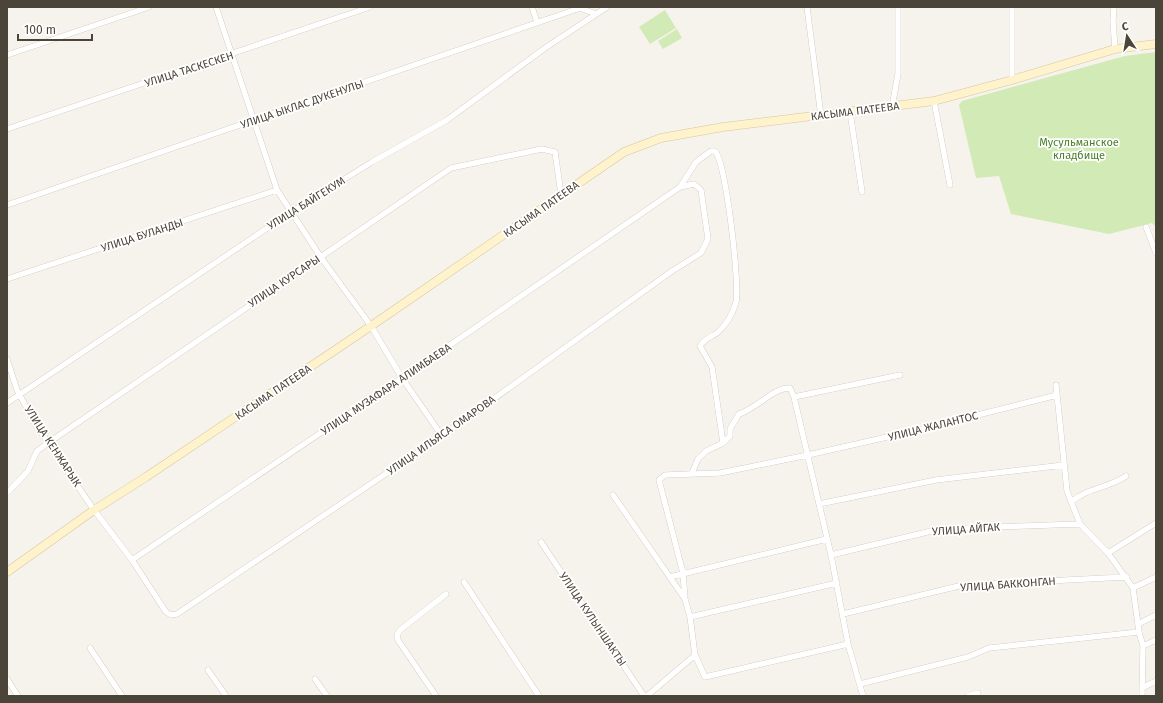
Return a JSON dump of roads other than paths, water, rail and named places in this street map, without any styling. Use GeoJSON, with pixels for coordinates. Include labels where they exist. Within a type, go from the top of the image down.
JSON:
{"type":"FeatureCollection","features":[{"type":"Feature","properties":{"kind":"main road","name":"КАСЫМА ПАТЕЕВА"},"geometry":{"type":"LineString","coordinates":[[7,572],[94,510],[146,477],[371,326],[624,152],[661,138],[723,127],[892,107],[934,100],[1012,80],[1115,49],[1156,44]]}},
{"type":"Feature","properties":{"kind":"street"},"geometry":{"type":"LineString","coordinates":[[7,54],[149,7]]}},
{"type":"Feature","properties":{"kind":"street"},"geometry":{"type":"LineString","coordinates":[[216,7],[277,190],[320,256],[371,326],[402,378],[442,436]]}},
{"type":"Feature","properties":{"kind":"street","name":"УЛИЦА ТАСКЕСКЕН"},"geometry":{"type":"LineString","coordinates":[[7,130],[370,7]]}},
{"type":"Feature","properties":{"kind":"street"},"geometry":{"type":"LineString","coordinates":[[532,7],[537,22]]}},
{"type":"Feature","properties":{"kind":"street","name":"УЛИЦА БАЙГЕКУМ"},"geometry":{"type":"LineString","coordinates":[[7,403],[291,212],[372,162],[447,120],[544,48],[607,7]]}},
{"type":"Feature","properties":{"kind":"street"},"geometry":{"type":"LineString","coordinates":[[807,7],[821,116]]}},
{"type":"Feature","properties":{"kind":"street"},"geometry":{"type":"LineString","coordinates":[[892,107],[898,74],[898,7]]}},
{"type":"Feature","properties":{"kind":"street"},"geometry":{"type":"LineString","coordinates":[[1012,7],[1012,80]]}},
{"type":"Feature","properties":{"kind":"street"},"geometry":{"type":"LineString","coordinates":[[1114,7],[1113,21],[1115,49]]}},
{"type":"Feature","properties":{"kind":"street","name":"УЛИЦА ЫКЛАС ДУКЕНУЛЫ"},"geometry":{"type":"LineString","coordinates":[[7,205],[580,8],[596,14]]}},
{"type":"Feature","properties":{"kind":"street"},"geometry":{"type":"LineString","coordinates":[[934,100],[950,185]]}},
{"type":"Feature","properties":{"kind":"street"},"geometry":{"type":"LineString","coordinates":[[850,112],[862,192]]}},
{"type":"Feature","properties":{"kind":"street","name":"УЛИЦА КУРСАРЫ"},"geometry":{"type":"LineString","coordinates":[[9,491],[28,471],[37,451],[320,256],[451,168],[542,149],[555,152],[561,194]]}},
{"type":"Feature","properties":{"kind":"street"},"geometry":{"type":"LineString","coordinates":[[680,187],[696,162],[711,151],[715,151],[720,162],[730,214],[737,288],[736,301],[728,320],[717,333],[700,346],[712,367],[723,443]]}},
{"type":"Feature","properties":{"kind":"street","name":"УЛИЦА МУЗАФАРА АЛИМБАЕВА"},"geometry":{"type":"LineString","coordinates":[[132,560],[402,378],[680,187],[694,184]]}},
{"type":"Feature","properties":{"kind":"street","name":"УЛИЦА ИЛЬЯСА ОМАРОВА"},"geometry":{"type":"LineString","coordinates":[[132,560],[166,612],[171,615],[177,614],[442,436],[666,276],[701,253],[708,239],[707,227],[702,209],[701,190],[694,184]]}},
{"type":"Feature","properties":{"kind":"street","name":"УЛИЦА БУЛАНДЫ"},"geometry":{"type":"LineString","coordinates":[[7,279],[277,190]]}},
{"type":"Feature","properties":{"kind":"street"},"geometry":{"type":"LineString","coordinates":[[1146,227],[1156,253]]}},
{"type":"Feature","properties":{"kind":"street","name":"УЛИЦА КЕНЖАРЫК"},"geometry":{"type":"LineString","coordinates":[[7,359],[20,395],[36,425],[94,510]]}},
{"type":"Feature","properties":{"kind":"street"},"geometry":{"type":"LineString","coordinates":[[794,397],[900,375]]}},
{"type":"Feature","properties":{"kind":"street"},"geometry":{"type":"LineString","coordinates":[[1056,385],[1067,491],[1071,502],[1080,524],[1108,553],[1127,577],[1133,588],[1139,632],[1143,646],[1142,696]]}},
{"type":"Feature","properties":{"kind":"street"},"geometry":{"type":"LineString","coordinates":[[692,474],[698,459],[706,451],[723,443],[730,436],[730,429],[739,414],[749,411],[783,388],[790,388],[794,397],[831,554],[848,644],[863,696]]}},
{"type":"Feature","properties":{"kind":"street","name":"УЛИЦА ЖАЛАНТОС"},"geometry":{"type":"LineString","coordinates":[[683,573],[665,498],[659,480],[665,475],[720,473],[918,430],[1057,395]]}},
{"type":"Feature","properties":{"kind":"street"},"geometry":{"type":"LineString","coordinates":[[819,504],[936,480],[1064,465]]}},
{"type":"Feature","properties":{"kind":"street"},"geometry":{"type":"LineString","coordinates":[[1071,502],[1081,494],[1118,482],[1126,476]]}},
{"type":"Feature","properties":{"kind":"street"},"geometry":{"type":"LineString","coordinates":[[613,495],[685,599]]}},
{"type":"Feature","properties":{"kind":"street"},"geometry":{"type":"LineString","coordinates":[[94,510],[132,560]]}},
{"type":"Feature","properties":{"kind":"street"},"geometry":{"type":"LineString","coordinates":[[1108,553],[1156,523]]}},
{"type":"Feature","properties":{"kind":"street","name":"УЛИЦА АЙГАК"},"geometry":{"type":"LineString","coordinates":[[831,554],[940,529],[1080,524]]}},
{"type":"Feature","properties":{"kind":"street"},"geometry":{"type":"LineString","coordinates":[[670,577],[827,539]]}},
{"type":"Feature","properties":{"kind":"street","name":"УЛИЦА КУЛЫНШАКТЫ"},"geometry":{"type":"LineString","coordinates":[[541,542],[645,696]]}},
{"type":"Feature","properties":{"kind":"street"},"geometry":{"type":"LineString","coordinates":[[683,573],[685,599],[690,617],[695,655],[705,677],[848,644]]}},
{"type":"Feature","properties":{"kind":"street"},"geometry":{"type":"LineString","coordinates":[[1133,588],[1156,576]]}},
{"type":"Feature","properties":{"kind":"street","name":"УЛИЦА БАККОНГАН"},"geometry":{"type":"LineString","coordinates":[[843,614],[963,585],[1127,577]]}},
{"type":"Feature","properties":{"kind":"street"},"geometry":{"type":"LineString","coordinates":[[464,582],[539,696]]}},
{"type":"Feature","properties":{"kind":"street"},"geometry":{"type":"LineString","coordinates":[[690,617],[837,583]]}},
{"type":"Feature","properties":{"kind":"street"},"geometry":{"type":"LineString","coordinates":[[436,696],[398,640],[397,635],[400,630],[446,594]]}},
{"type":"Feature","properties":{"kind":"street"},"geometry":{"type":"LineString","coordinates":[[1138,624],[1156,615]]}},
{"type":"Feature","properties":{"kind":"street"},"geometry":{"type":"LineString","coordinates":[[860,684],[968,657],[989,648],[1139,632]]}},
{"type":"Feature","properties":{"kind":"street"},"geometry":{"type":"LineString","coordinates":[[1143,646],[1156,640]]}},
{"type":"Feature","properties":{"kind":"street"},"geometry":{"type":"LineString","coordinates":[[90,648],[122,696]]}},
{"type":"Feature","properties":{"kind":"street"},"geometry":{"type":"LineString","coordinates":[[645,696],[695,655]]}},
{"type":"Feature","properties":{"kind":"street"},"geometry":{"type":"LineString","coordinates":[[208,670],[226,696]]}},
{"type":"Feature","properties":{"kind":"street"},"geometry":{"type":"LineString","coordinates":[[7,679],[18,696]]}},
{"type":"Feature","properties":{"kind":"street"},"geometry":{"type":"LineString","coordinates":[[315,679],[326,696]]}},
{"type":"Feature","properties":{"kind":"street"},"geometry":{"type":"LineString","coordinates":[[1142,688],[1156,681]]}},
{"type":"Feature","properties":{"kind":"street"},"geometry":{"type":"LineString","coordinates":[[968,696],[978,693]]}},
{"type":"Feature","properties":{"kind":"park label","name":"Мусульманское кладбище"},"geometry":{"type":"Point","coordinates":[1079,148]}}]}
